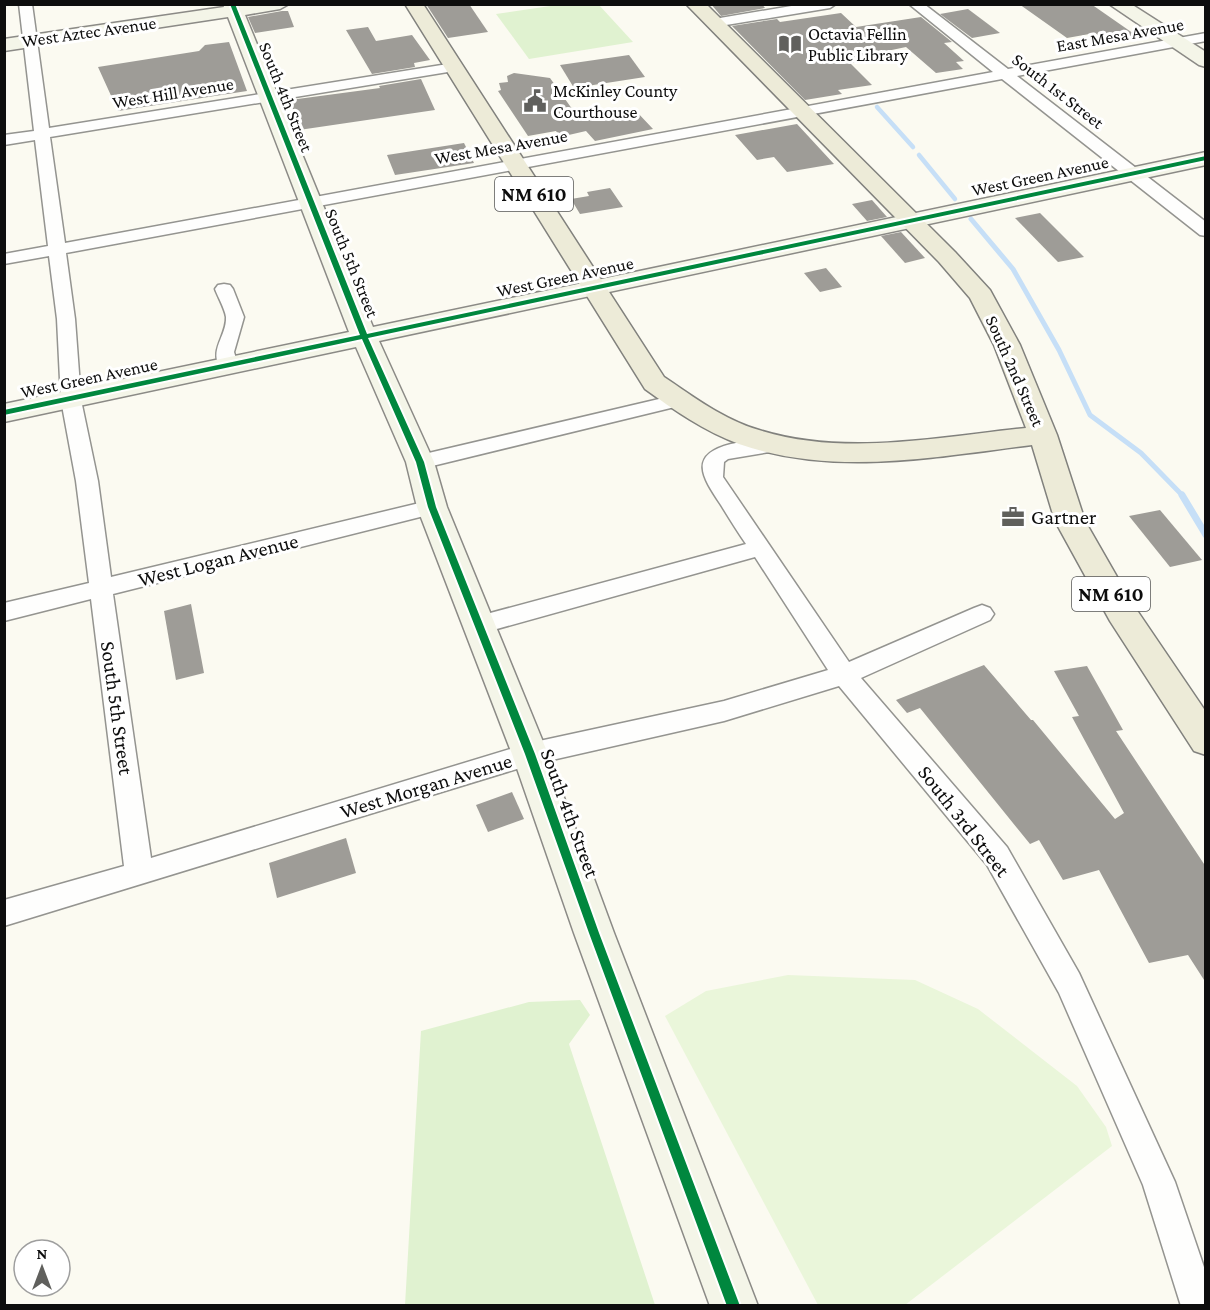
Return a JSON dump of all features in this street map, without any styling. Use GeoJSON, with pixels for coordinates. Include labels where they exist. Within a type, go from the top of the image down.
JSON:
{"type":"FeatureCollection","features":[{"type":"Feature","properties":{"kind":"main road","name":"NM 610"},"geometry":{"type":"LineString","coordinates":[[414,4],[654,383],[687,408],[726,429],[774,445],[812,452],[865,455],[918,451],[1043,435]]}},
{"type":"Feature","properties":{"kind":"main road","name":"South 2nd Street"},"geometry":{"type":"LineString","coordinates":[[695,4],[910,220],[981,295],[1007,345],[1043,435],[1070,521],[1121,612],[1206,741]]}},
{"type":"Feature","properties":{"kind":"street"},"geometry":{"type":"LineString","coordinates":[[25,4],[66,319],[71,399]]}},
{"type":"Feature","properties":{"kind":"street","name":"West Aztec Avenue"},"geometry":{"type":"LineString","coordinates":[[4,45],[233,8],[280,4]]}},
{"type":"Feature","properties":{"kind":"street"},"geometry":{"type":"LineString","coordinates":[[714,23],[830,4]]}},
{"type":"Feature","properties":{"kind":"street","name":"South 1st Street"},"geometry":{"type":"LineString","coordinates":[[915,4],[1206,231]]}},
{"type":"Feature","properties":{"kind":"street"},"geometry":{"type":"LineString","coordinates":[[1118,4],[1206,61]]}},
{"type":"Feature","properties":{"kind":"street","name":"South 4th Street"},"geometry":{"type":"LineString","coordinates":[[233,8],[310,202]]}},
{"type":"Feature","properties":{"kind":"street","name":"East Mesa Avenue"},"geometry":{"type":"LineString","coordinates":[[1005,74],[1206,37]]}},
{"type":"Feature","properties":{"kind":"street","name":"West Hill Avenue"},"geometry":{"type":"LineString","coordinates":[[4,140],[454,67]]}},
{"type":"Feature","properties":{"kind":"street","name":"West Mesa Avenue"},"geometry":{"type":"LineString","coordinates":[[4,259],[1005,74]]}},
{"type":"Feature","properties":{"kind":"street","name":"West Green Avenue"},"geometry":{"type":"LineString","coordinates":[[4,413],[1206,158]]}},
{"type":"Feature","properties":{"kind":"street","name":"South 5th Street"},"geometry":{"type":"LineString","coordinates":[[310,202],[364,336]]}},
{"type":"Feature","properties":{"kind":"street"},"geometry":{"type":"LineString","coordinates":[[224,289],[235,317],[225,352],[228,365]]}},
{"type":"Feature","properties":{"kind":"street","name":"South 4th Street"},"geometry":{"type":"LineString","coordinates":[[364,336],[420,462],[432,507],[530,754],[594,933],[734,1305]]}},
{"type":"Feature","properties":{"kind":"street","name":"South 5th Street"},"geometry":{"type":"LineString","coordinates":[[71,399],[87,482],[139,874]]}},
{"type":"Feature","properties":{"kind":"street"},"geometry":{"type":"LineString","coordinates":[[420,462],[687,408]]}},
{"type":"Feature","properties":{"kind":"street","name":"South 3rd Street"},"geometry":{"type":"LineString","coordinates":[[774,445],[726,452],[717,457],[713,465],[713,477],[844,675],[997,856],[1069,983],[1159,1182],[1199,1305]]}},
{"type":"Feature","properties":{"kind":"street","name":"West Logan Avenue"},"geometry":{"type":"LineString","coordinates":[[4,612],[432,507]]}},
{"type":"Feature","properties":{"kind":"street"},"geometry":{"type":"LineString","coordinates":[[479,625],[760,548]]}},
{"type":"Feature","properties":{"kind":"street","name":"West Morgan Avenue"},"geometry":{"type":"LineString","coordinates":[[4,913],[530,754],[724,711],[844,675],[982,614]]}},
{"type":"Feature","properties":{"kind":"green space"},"geometry":{"type":"Polygon","coordinates":[[[557,5],[599,5],[633,42],[529,59],[496,14],[557,5]]]}},
{"type":"Feature","properties":{"kind":"green space"},"geometry":{"type":"Polygon","coordinates":[[[788,975],[915,980],[978,1009],[1077,1086],[1106,1127],[1112,1146],[905,1305],[818,1305],[665,1016],[706,991],[788,975]]]}},
{"type":"Feature","properties":{"kind":"green space"},"geometry":{"type":"Polygon","coordinates":[[[580,1000],[590,1015],[569,1044],[655,1305],[405,1305],[421,1031],[529,1002],[580,1000]]]}},
{"type":"Feature","properties":{"kind":"building"},"geometry":{"type":"Polygon","coordinates":[[[426,4],[469,4],[488,32],[448,38],[426,4]]]}},
{"type":"Feature","properties":{"kind":"building"},"geometry":{"type":"Polygon","coordinates":[[[711,4],[762,4],[765,8],[721,16],[711,4]]]}},
{"type":"Feature","properties":{"kind":"building"},"geometry":{"type":"Polygon","coordinates":[[[1019,4],[1091,4],[1137,36],[1106,41],[1095,33],[1067,38],[1019,4]]]}},
{"type":"Feature","properties":{"kind":"building"},"geometry":{"type":"Polygon","coordinates":[[[968,9],[1000,33],[972,38],[940,14],[968,9]]]}},
{"type":"Feature","properties":{"kind":"building"},"geometry":{"type":"Polygon","coordinates":[[[288,11],[294,27],[255,33],[248,17],[288,11]]]}},
{"type":"Feature","properties":{"kind":"building"},"geometry":{"type":"Polygon","coordinates":[[[841,13],[856,27],[921,17],[952,42],[944,43],[964,61],[956,62],[963,69],[936,73],[906,47],[868,55],[873,59],[850,63],[872,85],[838,90],[842,94],[805,100],[732,26],[841,13]]]}},
{"type":"Feature","properties":{"kind":"building"},"geometry":{"type":"Polygon","coordinates":[[[368,27],[376,41],[412,35],[430,60],[414,63],[415,67],[372,74],[346,30],[368,27]]]}},
{"type":"Feature","properties":{"kind":"building"},"geometry":{"type":"Polygon","coordinates":[[[229,42],[247,91],[118,111],[98,67],[199,51],[205,45],[229,42]]]}},
{"type":"Feature","properties":{"kind":"building","name":"McKinley County Courthouse"},"geometry":{"type":"Polygon","coordinates":[[[629,55],[645,77],[574,88],[560,65],[629,55]]]}},
{"type":"Feature","properties":{"kind":"building","name":"McKinley County Courthouse"},"geometry":{"type":"Polygon","coordinates":[[[514,73],[550,78],[580,120],[636,111],[653,129],[595,141],[586,131],[560,137],[556,131],[528,136],[498,91],[501,90],[499,83],[508,82],[507,76],[514,73]]]}},
{"type":"Feature","properties":{"kind":"building"},"geometry":{"type":"Polygon","coordinates":[[[421,79],[435,110],[299,130],[290,100],[380,88],[379,86],[421,79]]]}},
{"type":"Feature","properties":{"kind":"building"},"geometry":{"type":"Polygon","coordinates":[[[797,124],[834,164],[787,172],[774,157],[757,160],[735,135],[797,124]]]}},
{"type":"Feature","properties":{"kind":"building"},"geometry":{"type":"Polygon","coordinates":[[[464,143],[474,163],[395,175],[387,155],[464,143]]]}},
{"type":"Feature","properties":{"kind":"building"},"geometry":{"type":"Polygon","coordinates":[[[610,188],[623,207],[580,214],[571,199],[589,196],[587,192],[610,188]]]}},
{"type":"Feature","properties":{"kind":"building"},"geometry":{"type":"Polygon","coordinates":[[[872,200],[887,217],[867,221],[852,204],[872,200]]]}},
{"type":"Feature","properties":{"kind":"building"},"geometry":{"type":"Polygon","coordinates":[[[1040,213],[1084,257],[1058,262],[1015,218],[1040,213]]]}},
{"type":"Feature","properties":{"kind":"building"},"geometry":{"type":"Polygon","coordinates":[[[901,232],[925,258],[905,263],[881,236],[901,232]]]}},
{"type":"Feature","properties":{"kind":"building"},"geometry":{"type":"Polygon","coordinates":[[[826,268],[842,287],[820,292],[804,273],[826,268]]]}},
{"type":"Feature","properties":{"kind":"building"},"geometry":{"type":"Polygon","coordinates":[[[1160,510],[1202,560],[1170,567],[1129,516],[1160,510]]]}},
{"type":"Feature","properties":{"kind":"building"},"geometry":{"type":"Polygon","coordinates":[[[191,604],[204,673],[176,680],[164,611],[191,604]]]}},
{"type":"Feature","properties":{"kind":"building"},"geometry":{"type":"Polygon","coordinates":[[[984,665],[1115,819],[1124,813],[1072,717],[1079,716],[1054,671],[1087,666],[1123,730],[1116,731],[1206,867],[1206,983],[1188,955],[1149,963],[1099,870],[1063,880],[1039,840],[1030,844],[920,708],[907,713],[896,700],[984,665]]]}},
{"type":"Feature","properties":{"kind":"building"},"geometry":{"type":"Polygon","coordinates":[[[512,792],[524,819],[488,832],[476,805],[512,792]]]}},
{"type":"Feature","properties":{"kind":"building"},"geometry":{"type":"Polygon","coordinates":[[[346,838],[356,873],[277,898],[269,863],[346,838]]]}},
{"type":"Feature","properties":{"kind":"waterway"},"geometry":{"type":"LineString","coordinates":[[877,107],[913,147]]}},
{"type":"Feature","properties":{"kind":"waterway"},"geometry":{"type":"LineString","coordinates":[[919,155],[955,199]]}},
{"type":"Feature","properties":{"kind":"waterway"},"geometry":{"type":"LineString","coordinates":[[971,219],[1013,269],[1059,350],[1090,415],[1141,453],[1183,496]]}},
{"type":"Feature","properties":{"kind":"waterway"},"geometry":{"type":"LineString","coordinates":[[1182,495],[1206,535]]}},
{"type":"Feature","properties":{"kind":"cycle path"},"geometry":{"type":"LineString","coordinates":[[232,4],[364,336],[420,462],[432,507],[530,754],[594,933],[734,1306]]}},
{"type":"Feature","properties":{"kind":"cycle path"},"geometry":{"type":"LineString","coordinates":[[4,413],[1206,158]]}},
{"type":"Feature","properties":{"kind":"place","name":"Octavia Fellin Public Library"},"geometry":{"type":"Point","coordinates":[790,44]}},
{"type":"Feature","properties":{"kind":"place","name":"McKinley County Courthouse"},"geometry":{"type":"Point","coordinates":[535,101]}},
{"type":"Feature","properties":{"kind":"place","name":"Gartner"},"geometry":{"type":"Point","coordinates":[1013,517]}}]}
